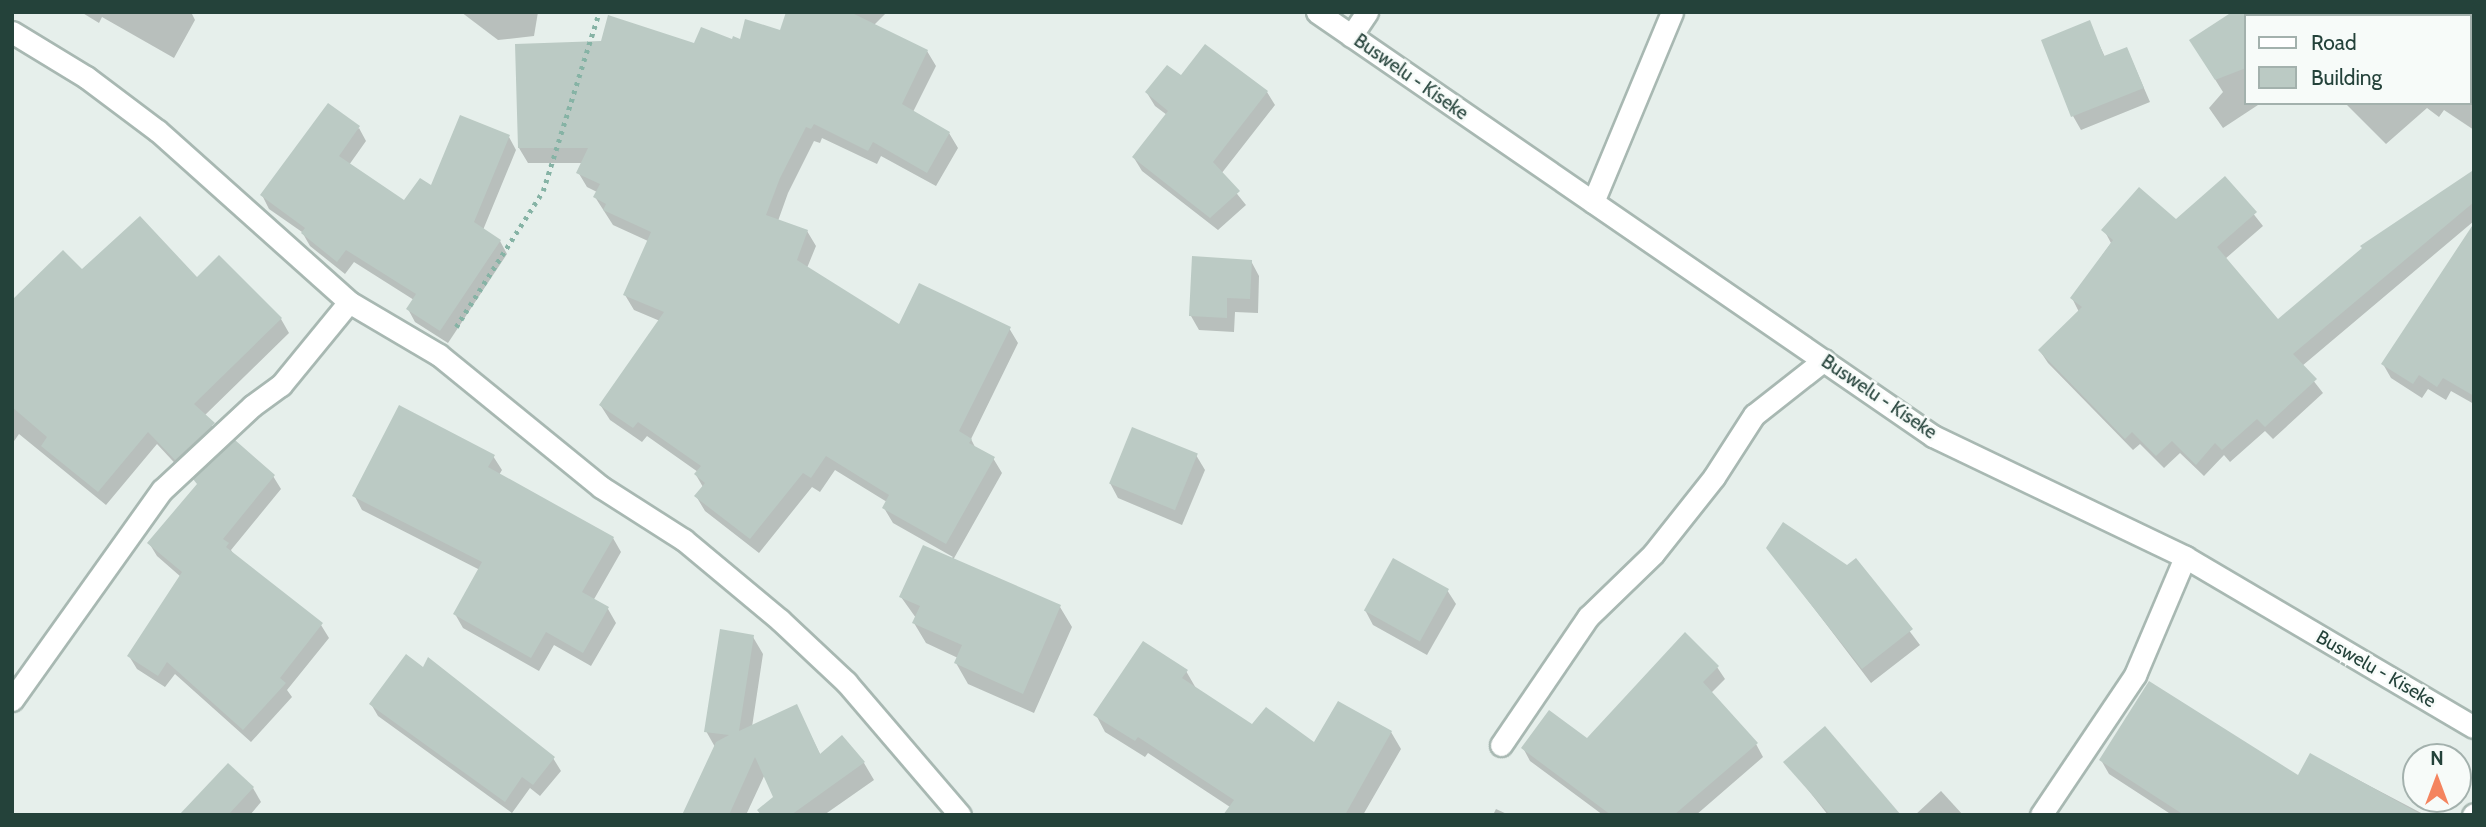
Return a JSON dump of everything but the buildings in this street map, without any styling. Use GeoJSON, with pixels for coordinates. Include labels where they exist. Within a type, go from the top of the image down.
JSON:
{"type":"FeatureCollection","features":[{"type":"Feature","properties":{"kind":"street","name":"Buswelu - Kiseke"},"geometry":{"type":"LineString","coordinates":[[1317,12],[1933,436],[2185,557],[2474,727]]}},
{"type":"Feature","properties":{"kind":"street"},"geometry":{"type":"LineString","coordinates":[[1351,36],[1367,12]]}},
{"type":"Feature","properties":{"kind":"street"},"geometry":{"type":"LineString","coordinates":[[1592,202],[1672,12]]}},
{"type":"Feature","properties":{"kind":"street"},"geometry":{"type":"LineString","coordinates":[[12,32],[86,77],[158,131],[349,302],[439,355],[601,487],[684,540],[780,620],[846,682],[960,815]]}},
{"type":"Feature","properties":{"kind":"street"},"geometry":{"type":"LineString","coordinates":[[12,700],[162,490],[252,405],[281,385],[349,302]]}},
{"type":"Feature","properties":{"kind":"street"},"geometry":{"type":"LineString","coordinates":[[1501,745],[1588,617],[1653,554],[1714,477],[1754,415],[1824,360]]}},
{"type":"Feature","properties":{"kind":"street"},"geometry":{"type":"LineString","coordinates":[[2041,815],[2135,675],[2185,557]]}},
{"type":"Feature","properties":{"kind":"path"},"geometry":{"type":"LineString","coordinates":[[439,355],[543,191],[599,12]]}}]}
